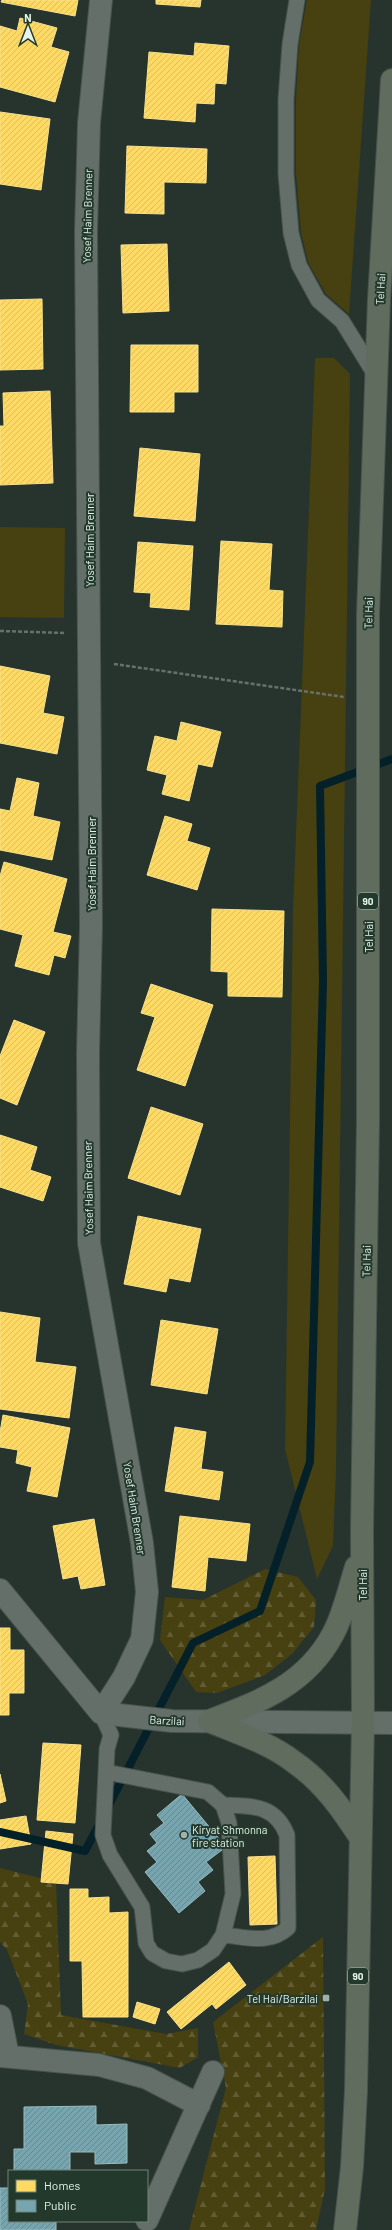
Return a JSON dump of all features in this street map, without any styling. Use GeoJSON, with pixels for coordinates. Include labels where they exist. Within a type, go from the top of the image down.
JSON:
{"type":"FeatureCollection","features":[{"type":"Feature","properties":{"kind":"highway","name":"Tel Hai"},"geometry":{"type":"LineString","coordinates":[[363,1722],[362,1551],[368,1120],[368,615],[376,376],[392,80]]}},
{"type":"Feature","properties":{"kind":"highway"},"geometry":{"type":"LineString","coordinates":[[209,1721],[262,1701],[290,1683],[316,1660],[333,1634],[362,1551]]}},
{"type":"Feature","properties":{"kind":"highway"},"geometry":{"type":"LineString","coordinates":[[209,1721],[264,1745],[293,1761],[318,1781],[338,1804],[360,1837]]}},
{"type":"Feature","properties":{"kind":"highway","name":"90"},"geometry":{"type":"LineString","coordinates":[[345,2230],[352,2167],[356,2091],[363,1722]]}},
{"type":"Feature","properties":{"kind":"street","name":"Yosef Haim Brenner"},"geometry":{"type":"LineString","coordinates":[[101,0],[89,123],[86,231],[91,925],[88,1053],[89,1243],[142,1543],[146,1592],[142,1639],[124,1677],[101,1713]]}},
{"type":"Feature","properties":{"kind":"street"},"geometry":{"type":"LineString","coordinates":[[0,1590],[101,1713]]}},
{"type":"Feature","properties":{"kind":"street","name":"Barzilai"},"geometry":{"type":"LineString","coordinates":[[101,1713],[172,1721],[392,1723]]}},
{"type":"Feature","properties":{"kind":"street"},"geometry":{"type":"LineString","coordinates":[[0,2016],[4,2056],[99,2065],[147,2078],[199,2105]]}},
{"type":"Feature","properties":{"kind":"street"},"geometry":{"type":"LineString","coordinates":[[148,2219],[214,2072]]}},
{"type":"Feature","properties":{"kind":"lane"},"geometry":{"type":"LineString","coordinates":[[297,0],[290,44],[286,99],[286,174],[291,234],[299,265],[318,300],[342,321],[376,376]]}},
{"type":"Feature","properties":{"kind":"lane"},"geometry":{"type":"LineString","coordinates":[[101,1713],[111,1735],[107,1749],[103,1835],[110,1854],[142,1907],[146,1943],[152,1953],[166,1961],[182,1964],[198,1960],[214,1950],[223,1935],[234,1894],[229,1823],[223,1805],[208,1792],[106,1772]]}},
{"type":"Feature","properties":{"kind":"lane"},"geometry":{"type":"LineString","coordinates":[[223,1805],[255,1806],[274,1814],[283,1826],[287,1835],[288,1918],[288,1928],[279,1936],[267,1940],[223,1935]]}},
{"type":"Feature","properties":{"kind":"path"},"geometry":{"type":"LineString","coordinates":[[0,631],[89,634]]}},
{"type":"Feature","properties":{"kind":"path"},"geometry":{"type":"LineString","coordinates":[[90,660],[368,700]]}},
{"type":"Feature","properties":{"kind":"green space"},"geometry":{"type":"Polygon","coordinates":[[[307,0],[371,0],[349,314],[326,294],[308,262],[301,232],[296,173],[296,100],[299,45],[307,0]]]}},
{"type":"Feature","properties":{"kind":"green space"},"geometry":{"type":"Polygon","coordinates":[[[315,358],[334,358],[350,374],[336,1468],[333,1546],[317,1579],[285,1449],[293,910],[315,358]]]}},
{"type":"Feature","properties":{"kind":"green space"},"geometry":{"type":"Polygon","coordinates":[[[0,527],[65,528],[64,618],[0,617],[0,527]]]}},
{"type":"Feature","properties":{"kind":"green space"},"geometry":{"type":"Polygon","coordinates":[[[265,1569],[298,1577],[316,1600],[314,1627],[292,1654],[265,1675],[217,1693],[196,1692],[160,1640],[165,1597],[203,1600],[265,1569]]]}},
{"type":"Feature","properties":{"kind":"green space"},"geometry":{"type":"Polygon","coordinates":[[[0,1868],[56,1882],[61,2015],[166,2034],[198,2028],[198,2057],[180,2068],[56,2045],[24,2034],[28,2004],[7,1950],[0,1942],[0,1868]]]}},
{"type":"Feature","properties":{"kind":"green space"},"geometry":{"type":"Polygon","coordinates":[[[323,1937],[325,2189],[316,2230],[189,2230],[226,2088],[213,2022],[323,1937]]]}},
{"type":"Feature","properties":{"kind":"building: Homes"},"geometry":{"type":"Polygon","coordinates":[[[2,0],[78,0],[75,16],[1,2],[2,0]]]}},
{"type":"Feature","properties":{"kind":"building: Homes"},"geometry":{"type":"Polygon","coordinates":[[[156,0],[201,0],[200,7],[156,4],[156,0]]]}},
{"type":"Feature","properties":{"kind":"building: Homes"},"geometry":{"type":"Polygon","coordinates":[[[20,18],[57,28],[51,47],[69,52],[55,102],[0,87],[0,26],[17,31],[20,18]]]}},
{"type":"Feature","properties":{"kind":"building: Homes"},"geometry":{"type":"Polygon","coordinates":[[[195,43],[229,46],[226,84],[215,83],[214,104],[196,103],[195,122],[144,118],[149,52],[194,56],[195,43]]]}},
{"type":"Feature","properties":{"kind":"building: Homes"},"geometry":{"type":"Polygon","coordinates":[[[0,112],[50,119],[41,190],[0,184],[0,112]]]}},
{"type":"Feature","properties":{"kind":"building: Homes"},"geometry":{"type":"Polygon","coordinates":[[[127,146],[207,149],[206,183],[164,182],[164,214],[125,213],[127,146]]]}},
{"type":"Feature","properties":{"kind":"building: Homes"},"geometry":{"type":"Polygon","coordinates":[[[167,244],[169,311],[123,313],[121,245],[167,244]]]}},
{"type":"Feature","properties":{"kind":"building: Homes"},"geometry":{"type":"Polygon","coordinates":[[[42,299],[43,369],[0,370],[0,300],[42,299]]]}},
{"type":"Feature","properties":{"kind":"building: Homes"},"geometry":{"type":"Polygon","coordinates":[[[131,345],[198,345],[198,392],[174,392],[174,412],[130,412],[131,345]]]}},
{"type":"Feature","properties":{"kind":"building: Homes"},"geometry":{"type":"Polygon","coordinates":[[[50,391],[53,483],[0,485],[0,426],[4,426],[3,393],[50,391]]]}},
{"type":"Feature","properties":{"kind":"building: Homes"},"geometry":{"type":"Polygon","coordinates":[[[140,448],[200,454],[195,521],[134,516],[140,448]]]}},
{"type":"Feature","properties":{"kind":"building: Homes"},"geometry":{"type":"Polygon","coordinates":[[[221,541],[272,544],[269,590],[283,591],[282,627],[216,624],[221,541]]]}},
{"type":"Feature","properties":{"kind":"building: Homes"},"geometry":{"type":"Polygon","coordinates":[[[138,542],[193,546],[189,610],[150,607],[151,593],[134,592],[138,542]]]}},
{"type":"Feature","properties":{"kind":"building: Homes"},"geometry":{"type":"Polygon","coordinates":[[[0,666],[50,676],[43,713],[64,717],[57,754],[0,743],[0,666]]]}},
{"type":"Feature","properties":{"kind":"building: Homes"},"geometry":{"type":"Polygon","coordinates":[[[181,722],[221,732],[212,767],[198,764],[189,801],[162,794],[167,775],[147,770],[155,736],[177,741],[181,722]]]}},
{"type":"Feature","properties":{"kind":"building: Homes"},"geometry":{"type":"Polygon","coordinates":[[[17,778],[39,783],[33,816],[60,822],[52,860],[0,850],[0,809],[10,811],[17,778]]]}},
{"type":"Feature","properties":{"kind":"building: Homes"},"geometry":{"type":"Polygon","coordinates":[[[165,816],[192,824],[187,841],[210,848],[197,890],[147,875],[165,816]]]}},
{"type":"Feature","properties":{"kind":"building: Homes"},"geometry":{"type":"Polygon","coordinates":[[[4,862],[67,879],[53,932],[71,936],[65,958],[54,955],[49,975],[15,966],[23,935],[0,929],[0,876],[4,862]]]}},
{"type":"Feature","properties":{"kind":"building: Homes"},"geometry":{"type":"Polygon","coordinates":[[[212,909],[284,911],[282,997],[228,996],[228,972],[211,971],[212,909]]]}},
{"type":"Feature","properties":{"kind":"building: Homes"},"geometry":{"type":"Polygon","coordinates":[[[151,984],[213,1005],[185,1086],[137,1070],[155,1017],[141,1013],[151,984]]]}},
{"type":"Feature","properties":{"kind":"building: Homes"},"geometry":{"type":"Polygon","coordinates":[[[14,1020],[45,1032],[17,1105],[0,1098],[0,1056],[14,1020]]]}},
{"type":"Feature","properties":{"kind":"building: Homes"},"geometry":{"type":"Polygon","coordinates":[[[151,1107],[203,1124],[180,1195],[128,1178],[151,1107]]]}},
{"type":"Feature","properties":{"kind":"building: Homes"},"geometry":{"type":"Polygon","coordinates":[[[0,1135],[37,1147],[30,1170],[51,1177],[43,1201],[0,1187],[0,1135]]]}},
{"type":"Feature","properties":{"kind":"building: Homes"},"geometry":{"type":"Polygon","coordinates":[[[138,1216],[201,1229],[190,1282],[169,1278],[166,1292],[124,1284],[138,1216]]]}},
{"type":"Feature","properties":{"kind":"building: Homes"},"geometry":{"type":"Polygon","coordinates":[[[0,1312],[40,1318],[35,1362],[76,1367],[69,1418],[0,1409],[0,1312]]]}},
{"type":"Feature","properties":{"kind":"building: Homes"},"geometry":{"type":"Polygon","coordinates":[[[161,1320],[218,1329],[207,1394],[151,1385],[161,1320]]]}},
{"type":"Feature","properties":{"kind":"building: Homes"},"geometry":{"type":"Polygon","coordinates":[[[3,1415],[70,1428],[57,1497],[27,1491],[32,1467],[16,1463],[18,1450],[0,1447],[0,1432],[3,1415]]]}},
{"type":"Feature","properties":{"kind":"building: Homes"},"geometry":{"type":"Polygon","coordinates":[[[175,1427],[206,1432],[201,1469],[223,1472],[219,1500],[165,1491],[175,1427]]]}},
{"type":"Feature","properties":{"kind":"building: Homes"},"geometry":{"type":"Polygon","coordinates":[[[180,1516],[250,1524],[246,1561],[208,1557],[205,1591],[172,1587],[180,1516]]]}},
{"type":"Feature","properties":{"kind":"building: Homes"},"geometry":{"type":"Polygon","coordinates":[[[94,1519],[105,1585],[81,1589],[78,1576],[63,1579],[53,1526],[94,1519]]]}},
{"type":"Feature","properties":{"kind":"building: Homes"},"geometry":{"type":"Polygon","coordinates":[[[0,1628],[10,1628],[10,1650],[24,1650],[24,1693],[9,1693],[9,1715],[0,1715],[0,1628]]]}},
{"type":"Feature","properties":{"kind":"building: Homes"},"geometry":{"type":"Polygon","coordinates":[[[43,1743],[81,1745],[75,1823],[37,1820],[43,1743]]]}},
{"type":"Feature","properties":{"kind":"building: Homes"},"geometry":{"type":"Polygon","coordinates":[[[0,1774],[6,1801],[0,1803],[0,1774]]]}},
{"type":"Feature","properties":{"kind":"building: Homes"},"geometry":{"type":"Polygon","coordinates":[[[26,1816],[31,1844],[0,1849],[0,1820],[26,1816]]]}},
{"type":"Feature","properties":{"kind":"building: Homes"},"geometry":{"type":"Polygon","coordinates":[[[46,1831],[73,1834],[68,1884],[41,1882],[46,1831]]]}},
{"type":"Feature","properties":{"kind":"building: Homes"},"geometry":{"type":"Polygon","coordinates":[[[275,1856],[277,1924],[250,1925],[248,1857],[275,1856]]]}},
{"type":"Feature","properties":{"kind":"building: Homes"},"geometry":{"type":"Polygon","coordinates":[[[70,1889],[88,1889],[88,1898],[109,1897],[109,1913],[128,1912],[128,2017],[83,2017],[82,1961],[70,1961],[70,1889]]]}},
{"type":"Feature","properties":{"kind":"building: Homes"},"geometry":{"type":"Polygon","coordinates":[[[229,1962],[246,1985],[216,2009],[212,2004],[181,2029],[167,2012],[229,1962]]]}},
{"type":"Feature","properties":{"kind":"building: Homes"},"geometry":{"type":"Polygon","coordinates":[[[137,2002],[160,2009],[155,2024],[133,2017],[137,2002]]]}},
{"type":"Feature","properties":{"kind":"building: Public"},"geometry":{"type":"Polygon","coordinates":[[[182,1794],[226,1847],[206,1862],[213,1870],[198,1882],[205,1891],[179,1913],[145,1872],[157,1862],[147,1851],[157,1843],[150,1834],[164,1823],[157,1815],[182,1794]]]}},
{"type":"Feature","properties":{"kind":"building: Public"},"geometry":{"type":"Polygon","coordinates":[[[96,2106],[96,2125],[127,2124],[127,2163],[95,2164],[95,2152],[70,2152],[70,2170],[14,2170],[14,2149],[24,2149],[24,2107],[96,2106]]]}},
{"type":"Feature","properties":{"kind":"building: Public"},"geometry":{"type":"Polygon","coordinates":[[[0,2188],[8,2188],[8,2222],[56,2222],[56,2230],[0,2230],[0,2188]]]}},
{"type":"Feature","properties":{"kind":"waterway"},"geometry":{"type":"LineString","coordinates":[[108,1807],[193,1643],[260,1611],[310,1462],[323,982],[320,786],[392,759]]}},
{"type":"Feature","properties":{"kind":"waterway"},"geometry":{"type":"LineString","coordinates":[[0,1832],[85,1851],[101,1821]]}},
{"type":"Feature","properties":{"kind":"place","name":"Kiryat Shmonna fire station"},"geometry":{"type":"Point","coordinates":[184,1835]}},
{"type":"Feature","properties":{"kind":"place","name":"Tel Hai/Barzilai"},"geometry":{"type":"Point","coordinates":[326,1998]}}]}
